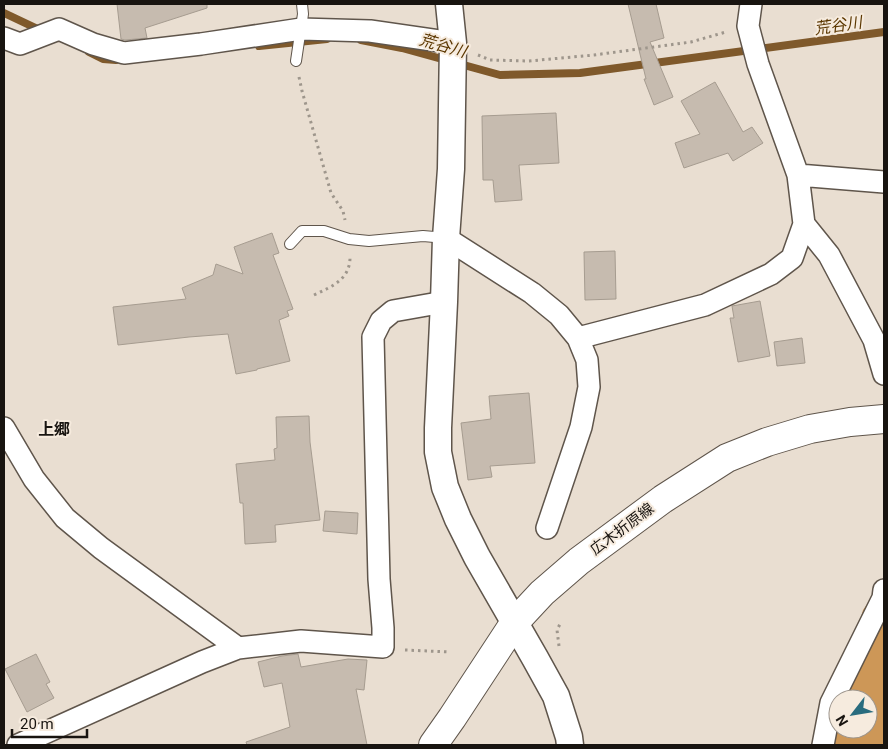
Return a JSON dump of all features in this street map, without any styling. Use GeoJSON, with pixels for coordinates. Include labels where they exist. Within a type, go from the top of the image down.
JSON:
{"type":"FeatureCollection","features":[{"type":"Feature","properties":{"kind":"main road","name":"広木折原線"},"geometry":{"type":"LineString","coordinates":[[433,745],[514,622],[542,593],[579,561],[663,499],[727,458],[767,442],[810,429],[850,422],[884,419]]}},
{"type":"Feature","properties":{"kind":"street"},"geometry":{"type":"LineString","coordinates":[[449,4],[453,43],[451,169],[446,238],[438,452],[446,487],[458,518],[473,549],[556,696],[570,745]]}},
{"type":"Feature","properties":{"kind":"street"},"geometry":{"type":"LineString","coordinates":[[578,338],[704,305],[771,274],[792,258],[804,224],[798,175],[758,64],[748,26],[751,4]]}},
{"type":"Feature","properties":{"kind":"street"},"geometry":{"type":"LineString","coordinates":[[12,41],[59,29],[93,44],[124,52],[201,44],[301,29],[370,31],[453,43]]}},
{"type":"Feature","properties":{"kind":"street"},"geometry":{"type":"LineString","coordinates":[[798,175],[884,182]]}},
{"type":"Feature","properties":{"kind":"street"},"geometry":{"type":"LineString","coordinates":[[804,224],[829,255],[874,340],[884,374]]}},
{"type":"Feature","properties":{"kind":"street"},"geometry":{"type":"LineString","coordinates":[[446,238],[532,293],[559,316],[578,338],[587,360],[589,388],[581,427],[547,528]]}},
{"type":"Feature","properties":{"kind":"street"},"geometry":{"type":"LineString","coordinates":[[18,745],[202,662],[238,648],[301,641],[383,647],[379,579],[373,337],[381,321],[393,310],[444,302]]}},
{"type":"Feature","properties":{"kind":"street"},"geometry":{"type":"LineString","coordinates":[[4,428],[34,479],[65,518],[101,548],[238,648]]}},
{"type":"Feature","properties":{"kind":"street"},"geometry":{"type":"LineString","coordinates":[[823,745],[830,703],[883,598],[884,590]]}},
{"type":"Feature","properties":{"kind":"lane"},"geometry":{"type":"LineString","coordinates":[[296,61],[303,14],[302,4]]}},
{"type":"Feature","properties":{"kind":"lane"},"geometry":{"type":"LineString","coordinates":[[290,244],[302,231],[324,231],[349,239],[369,241],[423,236],[446,238]]}},
{"type":"Feature","properties":{"kind":"path"},"geometry":{"type":"LineString","coordinates":[[453,43],[490,60],[529,61],[594,55],[691,42],[748,26]]}},
{"type":"Feature","properties":{"kind":"path"},"geometry":{"type":"LineString","coordinates":[[296,61],[302,91],[331,193],[344,211],[349,239],[350,266],[338,283],[314,295]]}},
{"type":"Feature","properties":{"kind":"path"},"geometry":{"type":"LineString","coordinates":[[560,652],[557,630],[561,622]]}},
{"type":"Feature","properties":{"kind":"path"},"geometry":{"type":"LineString","coordinates":[[383,647],[450,652]]}},
{"type":"Feature","properties":{"kind":"shaded area"},"geometry":{"type":"Polygon","coordinates":[[[884,580],[884,745],[834,745],[835,739],[878,739],[878,689],[843,689],[863,610],[884,580]]]}},
{"type":"Feature","properties":{"kind":"building"},"geometry":{"type":"Polygon","coordinates":[[[117,4],[207,4],[207,8],[145,28],[147,38],[125,40],[121,39],[117,4]]]}},
{"type":"Feature","properties":{"kind":"building"},"geometry":{"type":"Polygon","coordinates":[[[628,4],[656,4],[664,38],[650,42],[673,97],[654,105],[644,79],[646,79],[628,4]]]}},
{"type":"Feature","properties":{"kind":"building"},"geometry":{"type":"Polygon","coordinates":[[[715,82],[743,132],[752,127],[763,143],[733,161],[728,153],[684,168],[675,143],[700,134],[681,101],[715,82]]]}},
{"type":"Feature","properties":{"kind":"building"},"geometry":{"type":"Polygon","coordinates":[[[556,113],[559,163],[519,165],[522,200],[495,202],[493,180],[483,180],[482,116],[556,113]]]}},
{"type":"Feature","properties":{"kind":"building"},"geometry":{"type":"Polygon","coordinates":[[[272,233],[279,253],[273,255],[293,309],[287,311],[289,316],[279,320],[290,361],[236,374],[228,334],[118,345],[113,307],[186,299],[182,288],[213,275],[216,264],[243,274],[234,247],[272,233]]]}},
{"type":"Feature","properties":{"kind":"building"},"geometry":{"type":"Polygon","coordinates":[[[615,251],[616,299],[585,300],[584,252],[615,251]]]}},
{"type":"Feature","properties":{"kind":"building"},"geometry":{"type":"Polygon","coordinates":[[[760,301],[770,356],[738,362],[730,318],[734,318],[732,306],[760,301]]]}},
{"type":"Feature","properties":{"kind":"building"},"geometry":{"type":"Polygon","coordinates":[[[802,338],[805,363],[777,366],[774,342],[802,338]]]}},
{"type":"Feature","properties":{"kind":"building"},"geometry":{"type":"Polygon","coordinates":[[[529,393],[535,463],[490,466],[492,477],[468,480],[461,423],[491,419],[489,396],[529,393]]]}},
{"type":"Feature","properties":{"kind":"building"},"geometry":{"type":"Polygon","coordinates":[[[309,416],[310,442],[320,520],[275,525],[276,542],[245,544],[243,503],[240,503],[236,464],[275,460],[274,449],[277,448],[276,417],[309,416]]]}},
{"type":"Feature","properties":{"kind":"building"},"geometry":{"type":"Polygon","coordinates":[[[325,511],[358,513],[357,534],[323,531],[325,511]]]}},
{"type":"Feature","properties":{"kind":"building"},"geometry":{"type":"Polygon","coordinates":[[[36,654],[50,682],[46,684],[54,698],[27,712],[5,669],[36,654]]]}},
{"type":"Feature","properties":{"kind":"building"},"geometry":{"type":"Polygon","coordinates":[[[298,654],[301,667],[348,659],[367,660],[364,690],[356,689],[367,745],[247,745],[246,742],[290,727],[282,683],[264,687],[258,662],[298,654]]]}},
{"type":"Feature","properties":{"kind":"waterway","name":"荒谷川"},"geometry":{"type":"LineString","coordinates":[[4,13],[42,31]]}},
{"type":"Feature","properties":{"kind":"waterway","name":"荒谷川"},"geometry":{"type":"LineString","coordinates":[[361,40],[402,48],[500,75],[580,73],[884,32]]}},
{"type":"Feature","properties":{"kind":"waterway","name":"荒谷川"},"geometry":{"type":"LineString","coordinates":[[259,46],[327,39]]}},
{"type":"Feature","properties":{"kind":"waterway","name":"荒谷川"},"geometry":{"type":"LineString","coordinates":[[89,52],[103,59],[116,60]]}},
{"type":"Feature","properties":{"kind":"district","name":"上郷"},"geometry":{"type":"Point","coordinates":[54,429]}}]}
